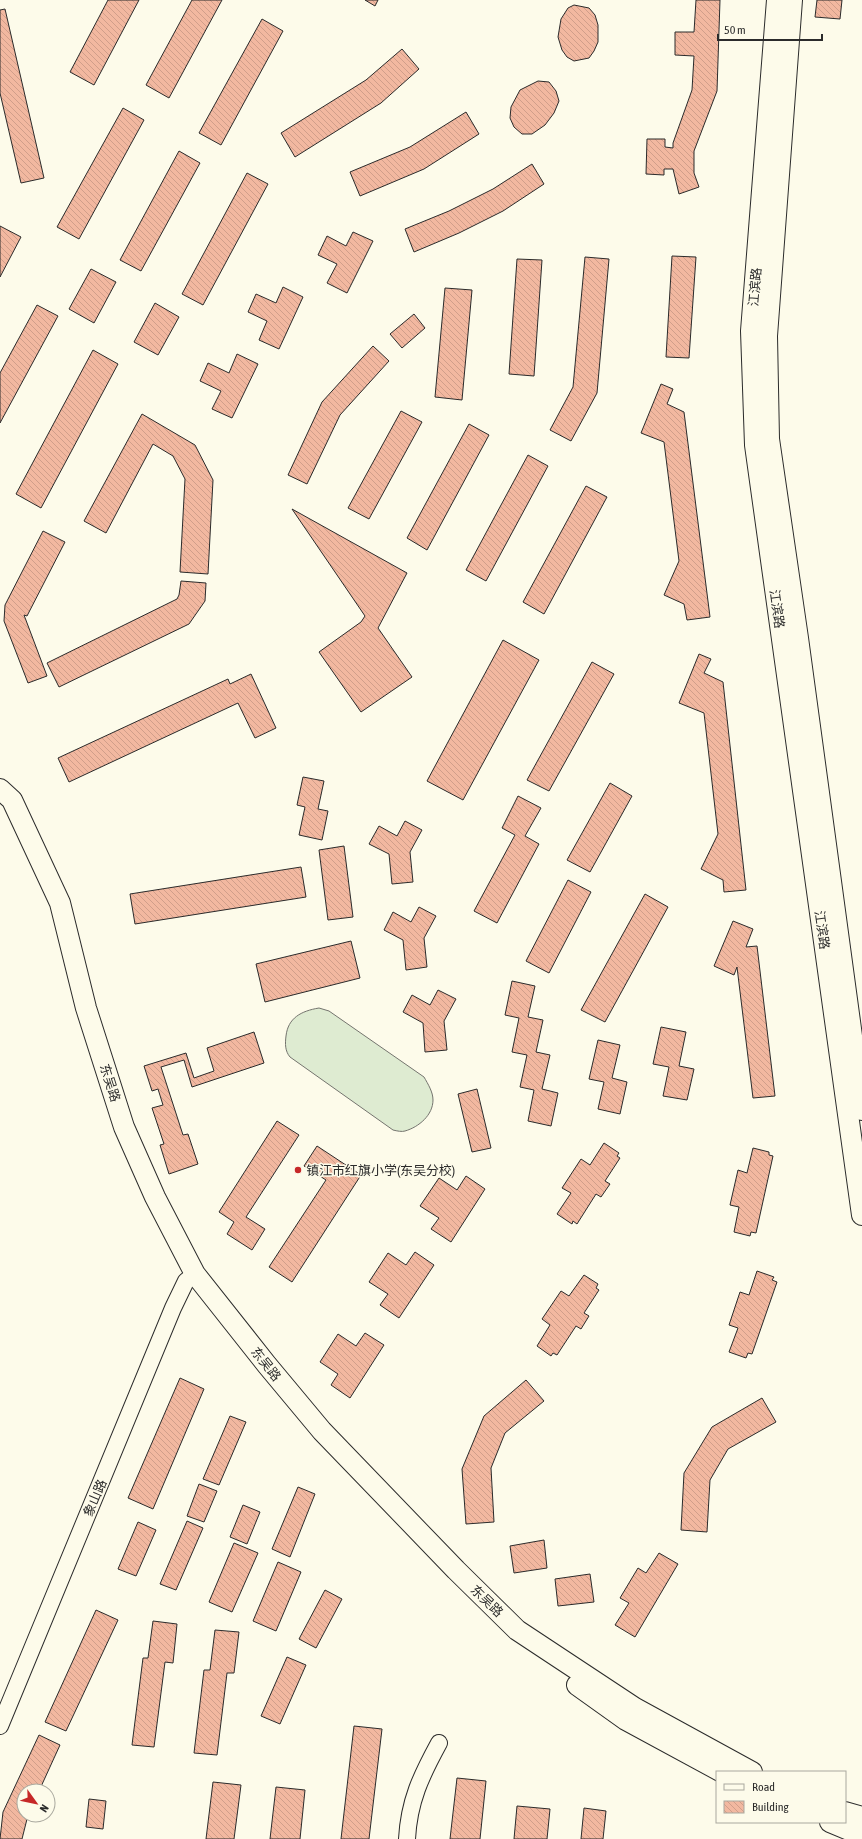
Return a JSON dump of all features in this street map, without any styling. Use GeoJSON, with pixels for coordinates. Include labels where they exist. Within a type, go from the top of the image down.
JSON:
{"type":"FeatureCollection","features":[{"type":"Feature","properties":{"kind":"main road","name":"江滨路"},"geometry":{"type":"LineString","coordinates":[[777,0],[752,331],[755,445],[862,1215]]}},
{"type":"Feature","properties":{"kind":"main road","name":"江滨路"},"geometry":{"type":"LineString","coordinates":[[792,0],[767,336],[769,439],[798,638],[862,1110]]}},
{"type":"Feature","properties":{"kind":"main road","name":"东吴路"},"geometry":{"type":"LineString","coordinates":[[0,789],[12,800],[60,903],[86,1008],[124,1127],[191,1278],[322,1431],[456,1570],[517,1630],[635,1708],[750,1771]]}},
{"type":"Feature","properties":{"kind":"main road","name":"东吴路"},"geometry":{"type":"LineString","coordinates":[[0,805],[49,907],[75,1011],[114,1132],[145,1202],[191,1278],[258,1373],[313,1439],[448,1578],[509,1638],[626,1720],[720,1771]]}},
{"type":"Feature","properties":{"kind":"main road"},"geometry":{"type":"LineString","coordinates":[[846,1812],[862,1817]]}},
{"type":"Feature","properties":{"kind":"main road"},"geometry":{"type":"LineString","coordinates":[[832,1823],[849,1830],[862,1832]]}},
{"type":"Feature","properties":{"kind":"street","name":"象山路"},"geometry":{"type":"LineString","coordinates":[[0,1726],[191,1278]]}},
{"type":"Feature","properties":{"kind":"street"},"geometry":{"type":"LineString","coordinates":[[407,1839],[414,1794],[425,1768],[439,1743]]}},
{"type":"Feature","properties":{"kind":"green space"},"geometry":{"type":"Polygon","coordinates":[[[319,1008],[329,1011],[424,1077],[429,1085],[433,1100],[431,1111],[424,1120],[415,1127],[405,1131],[393,1130],[290,1057],[286,1050],[286,1036],[289,1024],[301,1013],[319,1008]]]}},
{"type":"Feature","properties":{"kind":"building"},"geometry":{"type":"Polygon","coordinates":[[[108,0],[139,0],[94,85],[70,72],[108,0]]]}},
{"type":"Feature","properties":{"kind":"building"},"geometry":{"type":"Polygon","coordinates":[[[192,0],[222,0],[169,98],[146,85],[192,0]]]}},
{"type":"Feature","properties":{"kind":"building"},"geometry":{"type":"Polygon","coordinates":[[[365,0],[378,0],[375,6],[365,0]]]}},
{"type":"Feature","properties":{"kind":"building"},"geometry":{"type":"Polygon","coordinates":[[[696,0],[720,0],[717,91],[694,151],[694,173],[699,187],[679,194],[673,169],[664,169],[664,175],[646,174],[647,139],[665,139],[665,147],[673,148],[673,143],[692,90],[694,56],[675,55],[675,32],[694,32],[696,0]]]}},
{"type":"Feature","properties":{"kind":"building"},"geometry":{"type":"Polygon","coordinates":[[[817,0],[842,0],[840,19],[815,17],[817,0]]]}},
{"type":"Feature","properties":{"kind":"building"},"geometry":{"type":"Polygon","coordinates":[[[574,5],[589,8],[595,15],[598,25],[598,42],[589,58],[574,61],[567,57],[562,50],[558,37],[561,19],[568,8],[574,5]]]}},
{"type":"Feature","properties":{"kind":"building"},"geometry":{"type":"Polygon","coordinates":[[[5,9],[44,178],[21,183],[0,93],[0,10],[5,9]]]}},
{"type":"Feature","properties":{"kind":"building"},"geometry":{"type":"Polygon","coordinates":[[[262,19],[283,31],[221,145],[199,133],[262,19]]]}},
{"type":"Feature","properties":{"kind":"building"},"geometry":{"type":"Polygon","coordinates":[[[402,49],[419,69],[381,103],[295,157],[281,133],[366,80],[402,49]]]}},
{"type":"Feature","properties":{"kind":"building"},"geometry":{"type":"Polygon","coordinates":[[[538,81],[549,82],[556,91],[559,101],[554,113],[545,125],[532,134],[522,134],[514,127],[510,118],[511,107],[520,90],[538,81]]]}},
{"type":"Feature","properties":{"kind":"building"},"geometry":{"type":"Polygon","coordinates":[[[123,108],[144,120],[79,239],[57,227],[123,108]]]}},
{"type":"Feature","properties":{"kind":"building"},"geometry":{"type":"Polygon","coordinates":[[[466,112],[479,134],[424,169],[360,196],[350,172],[410,147],[466,112]]]}},
{"type":"Feature","properties":{"kind":"building"},"geometry":{"type":"Polygon","coordinates":[[[179,151],[200,163],[141,271],[120,260],[179,151]]]}},
{"type":"Feature","properties":{"kind":"building"},"geometry":{"type":"Polygon","coordinates":[[[532,164],[544,184],[503,211],[459,233],[414,252],[405,229],[449,211],[493,189],[532,164]]]}},
{"type":"Feature","properties":{"kind":"building"},"geometry":{"type":"Polygon","coordinates":[[[247,173],[268,184],[203,305],[182,294],[247,173]]]}},
{"type":"Feature","properties":{"kind":"building"},"geometry":{"type":"Polygon","coordinates":[[[0,226],[21,237],[0,277],[0,226]]]}},
{"type":"Feature","properties":{"kind":"building"},"geometry":{"type":"Polygon","coordinates":[[[353,232],[373,241],[347,293],[327,283],[337,264],[318,255],[327,236],[346,246],[353,232]]]}},
{"type":"Feature","properties":{"kind":"building"},"geometry":{"type":"Polygon","coordinates":[[[672,256],[696,257],[689,358],[666,357],[672,256]]]}},
{"type":"Feature","properties":{"kind":"building"},"geometry":{"type":"Polygon","coordinates":[[[585,257],[609,259],[597,393],[571,441],[550,430],[573,387],[585,257]]]}},
{"type":"Feature","properties":{"kind":"building"},"geometry":{"type":"Polygon","coordinates":[[[517,259],[542,260],[534,376],[509,374],[517,259]]]}},
{"type":"Feature","properties":{"kind":"building"},"geometry":{"type":"Polygon","coordinates":[[[91,269],[116,282],[94,323],[69,309],[91,269]]]}},
{"type":"Feature","properties":{"kind":"building"},"geometry":{"type":"Polygon","coordinates":[[[283,287],[303,297],[279,349],[259,340],[267,321],[248,312],[256,294],[276,303],[283,287]]]}},
{"type":"Feature","properties":{"kind":"building"},"geometry":{"type":"Polygon","coordinates":[[[445,288],[472,290],[462,400],[435,397],[445,288]]]}},
{"type":"Feature","properties":{"kind":"building"},"geometry":{"type":"Polygon","coordinates":[[[155,303],[179,317],[158,355],[134,342],[155,303]]]}},
{"type":"Feature","properties":{"kind":"building"},"geometry":{"type":"Polygon","coordinates":[[[37,305],[58,316],[0,423],[0,373],[37,305]]]}},
{"type":"Feature","properties":{"kind":"building"},"geometry":{"type":"Polygon","coordinates":[[[414,314],[425,328],[402,348],[390,334],[414,314]]]}},
{"type":"Feature","properties":{"kind":"building"},"geometry":{"type":"Polygon","coordinates":[[[373,346],[389,361],[340,415],[307,484],[288,475],[322,402],[373,346]]]}},
{"type":"Feature","properties":{"kind":"building"},"geometry":{"type":"Polygon","coordinates":[[[93,350],[118,364],[41,508],[16,494],[93,350]]]}},
{"type":"Feature","properties":{"kind":"building"},"geometry":{"type":"Polygon","coordinates":[[[237,354],[258,364],[232,418],[212,409],[221,391],[200,381],[208,363],[229,373],[237,354]]]}},
{"type":"Feature","properties":{"kind":"building"},"geometry":{"type":"Polygon","coordinates":[[[661,384],[673,389],[667,404],[684,412],[710,617],[687,620],[684,604],[664,595],[679,561],[664,442],[641,433],[661,384]]]}},
{"type":"Feature","properties":{"kind":"building"},"geometry":{"type":"Polygon","coordinates":[[[401,411],[422,422],[369,519],[348,508],[401,411]]]}},
{"type":"Feature","properties":{"kind":"building"},"geometry":{"type":"Polygon","coordinates":[[[142,414],[195,445],[213,480],[208,574],[180,572],[185,479],[173,456],[153,444],[106,533],[84,521],[142,414]]]}},
{"type":"Feature","properties":{"kind":"building"},"geometry":{"type":"Polygon","coordinates":[[[469,424],[489,435],[427,550],[407,538],[469,424]]]}},
{"type":"Feature","properties":{"kind":"building"},"geometry":{"type":"Polygon","coordinates":[[[528,455],[548,466],[486,581],[466,570],[528,455]]]}},
{"type":"Feature","properties":{"kind":"building"},"geometry":{"type":"Polygon","coordinates":[[[586,486],[607,497],[544,614],[523,602],[586,486]]]}},
{"type":"Feature","properties":{"kind":"building"},"geometry":{"type":"Polygon","coordinates":[[[292,509],[407,573],[378,628],[412,677],[361,712],[319,652],[361,622],[365,616],[292,509]]]}},
{"type":"Feature","properties":{"kind":"building"},"geometry":{"type":"Polygon","coordinates":[[[43,531],[65,542],[27,616],[24,615],[47,676],[28,683],[4,621],[5,605],[43,531]]]}},
{"type":"Feature","properties":{"kind":"building"},"geometry":{"type":"Polygon","coordinates":[[[181,581],[206,583],[205,601],[189,624],[59,687],[47,663],[177,599],[181,581]]]}},
{"type":"Feature","properties":{"kind":"building"},"geometry":{"type":"Polygon","coordinates":[[[503,640],[539,660],[463,800],[427,781],[503,640]]]}},
{"type":"Feature","properties":{"kind":"building"},"geometry":{"type":"Polygon","coordinates":[[[699,654],[711,659],[704,673],[723,682],[746,890],[724,892],[723,880],[701,869],[718,834],[704,713],[679,703],[699,654]]]}},
{"type":"Feature","properties":{"kind":"building"},"geometry":{"type":"Polygon","coordinates":[[[592,662],[614,674],[549,791],[527,780],[592,662]]]}},
{"type":"Feature","properties":{"kind":"building"},"geometry":{"type":"Polygon","coordinates":[[[251,674],[276,728],[255,738],[238,703],[69,782],[58,758],[228,679],[230,684],[251,674]]]}},
{"type":"Feature","properties":{"kind":"building"},"geometry":{"type":"Polygon","coordinates":[[[303,777],[324,781],[318,809],[328,811],[322,840],[299,835],[305,807],[297,805],[303,777]]]}},
{"type":"Feature","properties":{"kind":"building"},"geometry":{"type":"Polygon","coordinates":[[[610,783],[632,796],[590,872],[567,860],[610,783]]]}},
{"type":"Feature","properties":{"kind":"building"},"geometry":{"type":"Polygon","coordinates":[[[518,796],[541,808],[525,836],[539,844],[497,923],[474,911],[515,835],[502,828],[518,796]]]}},
{"type":"Feature","properties":{"kind":"building"},"geometry":{"type":"Polygon","coordinates":[[[405,821],[422,830],[410,852],[413,882],[392,884],[389,854],[369,844],[379,826],[397,836],[405,821]]]}},
{"type":"Feature","properties":{"kind":"building"},"geometry":{"type":"Polygon","coordinates":[[[344,846],[353,917],[328,920],[319,850],[344,846]]]}},
{"type":"Feature","properties":{"kind":"building"},"geometry":{"type":"Polygon","coordinates":[[[301,867],[306,897],[135,924],[130,894],[301,867]]]}},
{"type":"Feature","properties":{"kind":"building"},"geometry":{"type":"Polygon","coordinates":[[[568,880],[591,892],[549,973],[526,961],[568,880]]]}},
{"type":"Feature","properties":{"kind":"building"},"geometry":{"type":"Polygon","coordinates":[[[645,894],[668,907],[605,1022],[581,1010],[645,894]]]}},
{"type":"Feature","properties":{"kind":"building"},"geometry":{"type":"Polygon","coordinates":[[[419,907],[436,916],[424,938],[427,967],[406,970],[403,940],[384,930],[393,912],[411,922],[419,907]]]}},
{"type":"Feature","properties":{"kind":"building"},"geometry":{"type":"Polygon","coordinates":[[[733,921],[753,929],[746,947],[757,946],[775,1096],[753,1098],[737,967],[734,975],[714,966],[733,921]]]}},
{"type":"Feature","properties":{"kind":"building"},"geometry":{"type":"Polygon","coordinates":[[[351,941],[360,978],[265,1002],[256,964],[351,941]]]}},
{"type":"Feature","properties":{"kind":"building"},"geometry":{"type":"Polygon","coordinates":[[[512,981],[535,986],[528,1017],[543,1020],[536,1052],[550,1055],[542,1089],[558,1093],[551,1126],[528,1121],[534,1090],[520,1087],[527,1055],[512,1052],[519,1018],[505,1015],[512,981]]]}},
{"type":"Feature","properties":{"kind":"building"},"geometry":{"type":"Polygon","coordinates":[[[438,990],[456,999],[444,1021],[447,1050],[425,1052],[423,1023],[403,1012],[412,995],[430,1005],[438,990]]]}},
{"type":"Feature","properties":{"kind":"building"},"geometry":{"type":"Polygon","coordinates":[[[661,1027],[686,1032],[679,1066],[694,1069],[687,1100],[663,1096],[669,1067],[653,1064],[661,1027]]]}},
{"type":"Feature","properties":{"kind":"building"},"geometry":{"type":"Polygon","coordinates":[[[254,1032],[264,1063],[192,1087],[184,1060],[161,1067],[183,1135],[188,1134],[198,1164],[169,1174],[160,1145],[164,1144],[152,1108],[163,1105],[158,1089],[152,1091],[144,1066],[186,1053],[194,1078],[214,1071],[207,1048],[254,1032]]]}},
{"type":"Feature","properties":{"kind":"building"},"geometry":{"type":"Polygon","coordinates":[[[598,1040],[620,1045],[612,1078],[627,1082],[620,1114],[598,1109],[604,1082],[589,1079],[598,1040]]]}},
{"type":"Feature","properties":{"kind":"building"},"geometry":{"type":"Polygon","coordinates":[[[477,1089],[491,1148],[472,1152],[458,1094],[477,1089]]]}},
{"type":"Feature","properties":{"kind":"building"},"geometry":{"type":"Polygon","coordinates":[[[277,1121],[299,1135],[246,1217],[265,1229],[252,1250],[227,1234],[234,1222],[219,1212],[277,1121]]]}},
{"type":"Feature","properties":{"kind":"building"},"geometry":{"type":"Polygon","coordinates":[[[604,1143],[619,1153],[617,1156],[620,1158],[605,1181],[610,1184],[601,1197],[596,1194],[577,1224],[573,1221],[572,1224],[557,1214],[571,1193],[562,1188],[581,1159],[590,1165],[604,1143]]]}},
{"type":"Feature","properties":{"kind":"building"},"geometry":{"type":"Polygon","coordinates":[[[317,1146],[361,1175],[292,1282],[269,1267],[326,1180],[304,1166],[317,1146]]]}},
{"type":"Feature","properties":{"kind":"building"},"geometry":{"type":"Polygon","coordinates":[[[753,1148],[769,1152],[769,1155],[773,1156],[756,1233],[751,1232],[750,1236],[734,1232],[739,1207],[730,1205],[738,1170],[747,1173],[753,1148]]]}},
{"type":"Feature","properties":{"kind":"building"},"geometry":{"type":"Polygon","coordinates":[[[466,1176],[485,1189],[451,1242],[431,1229],[439,1218],[420,1206],[439,1178],[457,1190],[466,1176]]]}},
{"type":"Feature","properties":{"kind":"building"},"geometry":{"type":"Polygon","coordinates":[[[415,1252],[434,1265],[399,1318],[380,1305],[388,1294],[369,1282],[388,1253],[406,1265],[415,1252]]]}},
{"type":"Feature","properties":{"kind":"building"},"geometry":{"type":"Polygon","coordinates":[[[757,1271],[774,1277],[772,1280],[777,1282],[752,1354],[748,1353],[746,1358],[729,1352],[738,1328],[729,1325],[740,1292],[749,1295],[757,1271]]]}},
{"type":"Feature","properties":{"kind":"building"},"geometry":{"type":"Polygon","coordinates":[[[584,1275],[598,1284],[596,1288],[599,1290],[584,1313],[589,1316],[581,1329],[576,1326],[557,1355],[553,1353],[551,1356],[537,1346],[550,1325],[542,1319],[561,1291],[569,1296],[584,1275]]]}},
{"type":"Feature","properties":{"kind":"building"},"geometry":{"type":"Polygon","coordinates":[[[365,1333],[384,1345],[350,1398],[331,1385],[338,1374],[320,1362],[338,1334],[356,1346],[365,1333]]]}},
{"type":"Feature","properties":{"kind":"building"},"geometry":{"type":"Polygon","coordinates":[[[180,1378],[204,1389],[153,1509],[128,1498],[180,1378]]]}},
{"type":"Feature","properties":{"kind":"building"},"geometry":{"type":"Polygon","coordinates":[[[526,1380],[544,1401],[505,1433],[491,1468],[494,1522],[466,1524],[462,1469],[484,1416],[526,1380]]]}},
{"type":"Feature","properties":{"kind":"building"},"geometry":{"type":"Polygon","coordinates":[[[762,1398],[776,1422],[728,1449],[710,1480],[707,1532],[681,1530],[684,1473],[712,1427],[762,1398]]]}},
{"type":"Feature","properties":{"kind":"building"},"geometry":{"type":"Polygon","coordinates":[[[230,1416],[246,1422],[219,1485],[203,1479],[230,1416]]]}},
{"type":"Feature","properties":{"kind":"building"},"geometry":{"type":"Polygon","coordinates":[[[199,1484],[217,1491],[204,1522],[187,1516],[199,1484]]]}},
{"type":"Feature","properties":{"kind":"building"},"geometry":{"type":"Polygon","coordinates":[[[298,1487],[315,1494],[290,1557],[272,1549],[298,1487]]]}},
{"type":"Feature","properties":{"kind":"building"},"geometry":{"type":"Polygon","coordinates":[[[243,1505],[260,1512],[247,1544],[230,1537],[243,1505]]]}},
{"type":"Feature","properties":{"kind":"building"},"geometry":{"type":"Polygon","coordinates":[[[187,1521],[203,1528],[176,1590],[160,1584],[187,1521]]]}},
{"type":"Feature","properties":{"kind":"building"},"geometry":{"type":"Polygon","coordinates":[[[138,1522],[156,1530],[136,1576],[118,1569],[138,1522]]]}},
{"type":"Feature","properties":{"kind":"building"},"geometry":{"type":"Polygon","coordinates":[[[544,1540],[547,1568],[514,1573],[510,1546],[544,1540]]]}},
{"type":"Feature","properties":{"kind":"building"},"geometry":{"type":"Polygon","coordinates":[[[234,1543],[258,1553],[232,1612],[209,1602],[234,1543]]]}},
{"type":"Feature","properties":{"kind":"building"},"geometry":{"type":"Polygon","coordinates":[[[659,1553],[678,1564],[635,1637],[615,1625],[629,1603],[620,1598],[638,1568],[646,1573],[659,1553]]]}},
{"type":"Feature","properties":{"kind":"building"},"geometry":{"type":"Polygon","coordinates":[[[278,1562],[301,1572],[276,1631],[253,1621],[278,1562]]]}},
{"type":"Feature","properties":{"kind":"building"},"geometry":{"type":"Polygon","coordinates":[[[590,1574],[594,1602],[558,1606],[555,1579],[590,1574]]]}},
{"type":"Feature","properties":{"kind":"building"},"geometry":{"type":"Polygon","coordinates":[[[325,1590],[342,1599],[316,1648],[299,1639],[325,1590]]]}},
{"type":"Feature","properties":{"kind":"building"},"geometry":{"type":"Polygon","coordinates":[[[96,1610],[118,1620],[66,1731],[45,1722],[96,1610]]]}},
{"type":"Feature","properties":{"kind":"building"},"geometry":{"type":"Polygon","coordinates":[[[153,1621],[177,1624],[173,1663],[165,1662],[154,1747],[132,1745],[143,1658],[148,1658],[153,1621]]]}},
{"type":"Feature","properties":{"kind":"building"},"geometry":{"type":"Polygon","coordinates":[[[215,1630],[239,1632],[234,1673],[227,1673],[217,1755],[194,1753],[204,1670],[210,1670],[215,1630]]]}},
{"type":"Feature","properties":{"kind":"building"},"geometry":{"type":"Polygon","coordinates":[[[287,1657],[306,1665],[280,1724],[261,1716],[287,1657]]]}},
{"type":"Feature","properties":{"kind":"building"},"geometry":{"type":"Polygon","coordinates":[[[354,1726],[382,1729],[369,1839],[341,1839],[354,1726]]]}},
{"type":"Feature","properties":{"kind":"building"},"geometry":{"type":"Polygon","coordinates":[[[39,1735],[60,1745],[43,1783],[17,1783],[39,1735]]]}},
{"type":"Feature","properties":{"kind":"building"},"geometry":{"type":"Polygon","coordinates":[[[457,1778],[486,1781],[480,1839],[450,1839],[457,1778]]]}},
{"type":"Feature","properties":{"kind":"building"},"geometry":{"type":"Polygon","coordinates":[[[213,1782],[241,1785],[234,1839],[206,1839],[213,1782]]]}},
{"type":"Feature","properties":{"kind":"building"},"geometry":{"type":"Polygon","coordinates":[[[16,1784],[16,1823],[26,1823],[22,1839],[0,1839],[3,1812],[16,1784]]]}},
{"type":"Feature","properties":{"kind":"building"},"geometry":{"type":"Polygon","coordinates":[[[276,1787],[305,1790],[300,1839],[270,1839],[276,1787]]]}},
{"type":"Feature","properties":{"kind":"building"},"geometry":{"type":"Polygon","coordinates":[[[89,1799],[106,1801],[103,1829],[86,1827],[89,1799]]]}},
{"type":"Feature","properties":{"kind":"building"},"geometry":{"type":"Polygon","coordinates":[[[517,1806],[550,1809],[547,1839],[514,1839],[517,1806]]]}},
{"type":"Feature","properties":{"kind":"building"},"geometry":{"type":"Polygon","coordinates":[[[584,1808],[606,1811],[603,1839],[581,1839],[584,1808]]]}},
{"type":"Feature","properties":{"kind":"place","name":"镇江市红旗小学(东吴分校)"},"geometry":{"type":"Point","coordinates":[298,1170]}}]}
